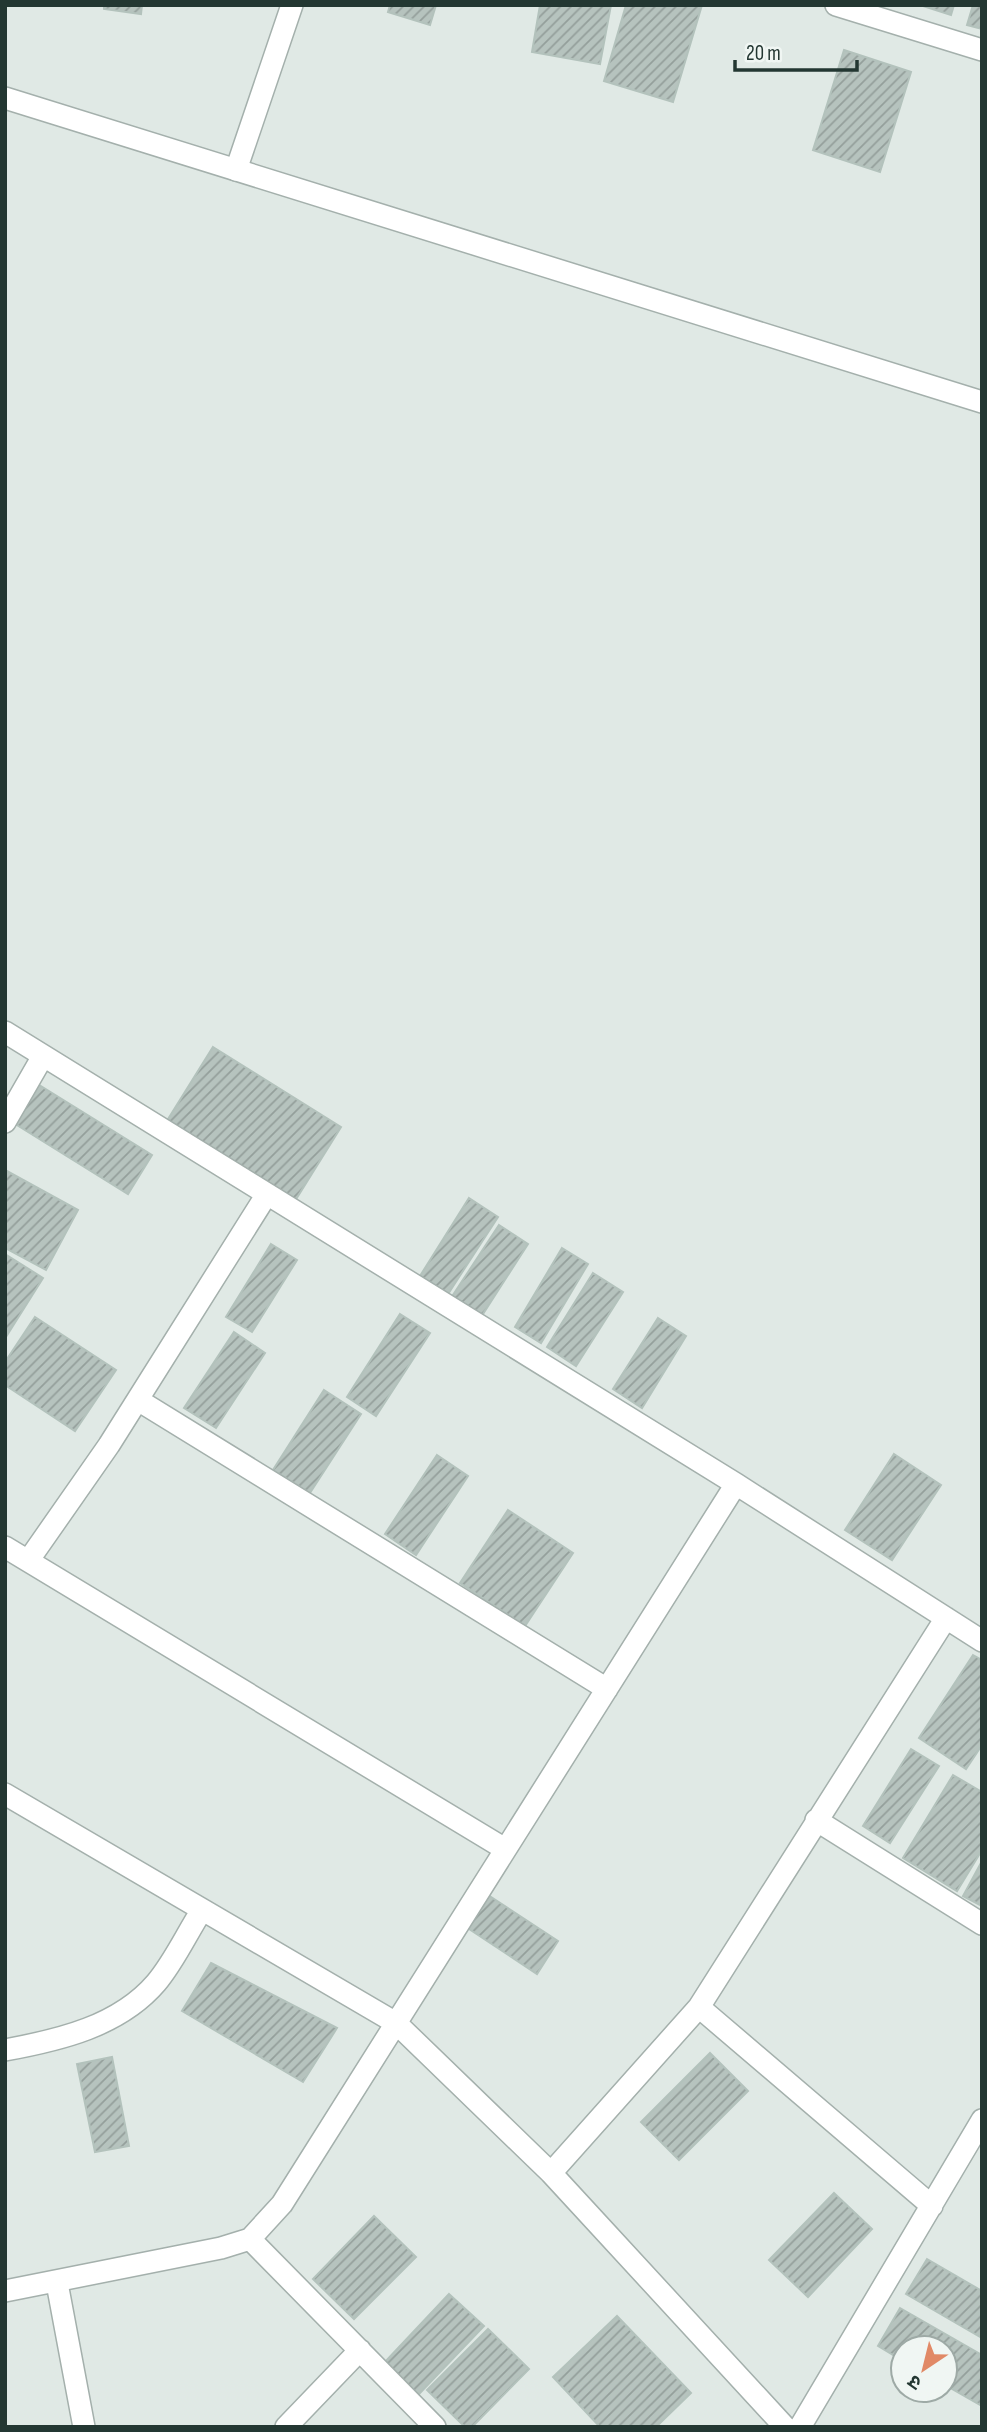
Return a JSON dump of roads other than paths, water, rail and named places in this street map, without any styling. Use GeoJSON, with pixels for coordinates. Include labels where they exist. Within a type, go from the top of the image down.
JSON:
{"type":"FeatureCollection","features":[{"type":"Feature","properties":{"kind":"street"},"geometry":{"type":"LineString","coordinates":[[236,170],[292,5]]}},
{"type":"Feature","properties":{"kind":"street"},"geometry":{"type":"LineString","coordinates":[[836,5],[982,50]]}},
{"type":"Feature","properties":{"kind":"street"},"geometry":{"type":"LineString","coordinates":[[5,98],[982,401]]}},
{"type":"Feature","properties":{"kind":"street"},"geometry":{"type":"LineString","coordinates":[[5,1032],[736,1484],[982,1641]]}},
{"type":"Feature","properties":{"kind":"street"},"geometry":{"type":"LineString","coordinates":[[5,1122],[43,1056]]}},
{"type":"Feature","properties":{"kind":"street"},"geometry":{"type":"LineString","coordinates":[[28,1561],[138,1399],[267,1194]]}},
{"type":"Feature","properties":{"kind":"street"},"geometry":{"type":"LineString","coordinates":[[138,1399],[607,1689]]}},
{"type":"Feature","properties":{"kind":"street"},"geometry":{"type":"LineString","coordinates":[[5,2291],[57,2283],[221,2248],[250,2239],[282,2204],[736,1484]]}},
{"type":"Feature","properties":{"kind":"street"},"geometry":{"type":"LineString","coordinates":[[5,1547],[505,1849]]}},
{"type":"Feature","properties":{"kind":"street"},"geometry":{"type":"LineString","coordinates":[[551,2173],[699,2007],[946,1618]]}},
{"type":"Feature","properties":{"kind":"street"},"geometry":{"type":"LineString","coordinates":[[5,1794],[396,2024],[551,2173],[785,2427]]}},
{"type":"Feature","properties":{"kind":"street"},"geometry":{"type":"LineString","coordinates":[[816,1820],[982,1924]]}},
{"type":"Feature","properties":{"kind":"street"},"geometry":{"type":"LineString","coordinates":[[5,2049],[29,2045],[108,2022],[137,2002],[158,1981],[202,1910]]}},
{"type":"Feature","properties":{"kind":"street"},"geometry":{"type":"LineString","coordinates":[[699,2007],[932,2206]]}},
{"type":"Feature","properties":{"kind":"street"},"geometry":{"type":"LineString","coordinates":[[800,2427],[982,2120]]}},
{"type":"Feature","properties":{"kind":"street"},"geometry":{"type":"LineString","coordinates":[[250,2239],[435,2427]]}},
{"type":"Feature","properties":{"kind":"street"},"geometry":{"type":"LineString","coordinates":[[57,2283],[84,2427]]}},
{"type":"Feature","properties":{"kind":"street"},"geometry":{"type":"LineString","coordinates":[[286,2427],[360,2350]]}}]}
